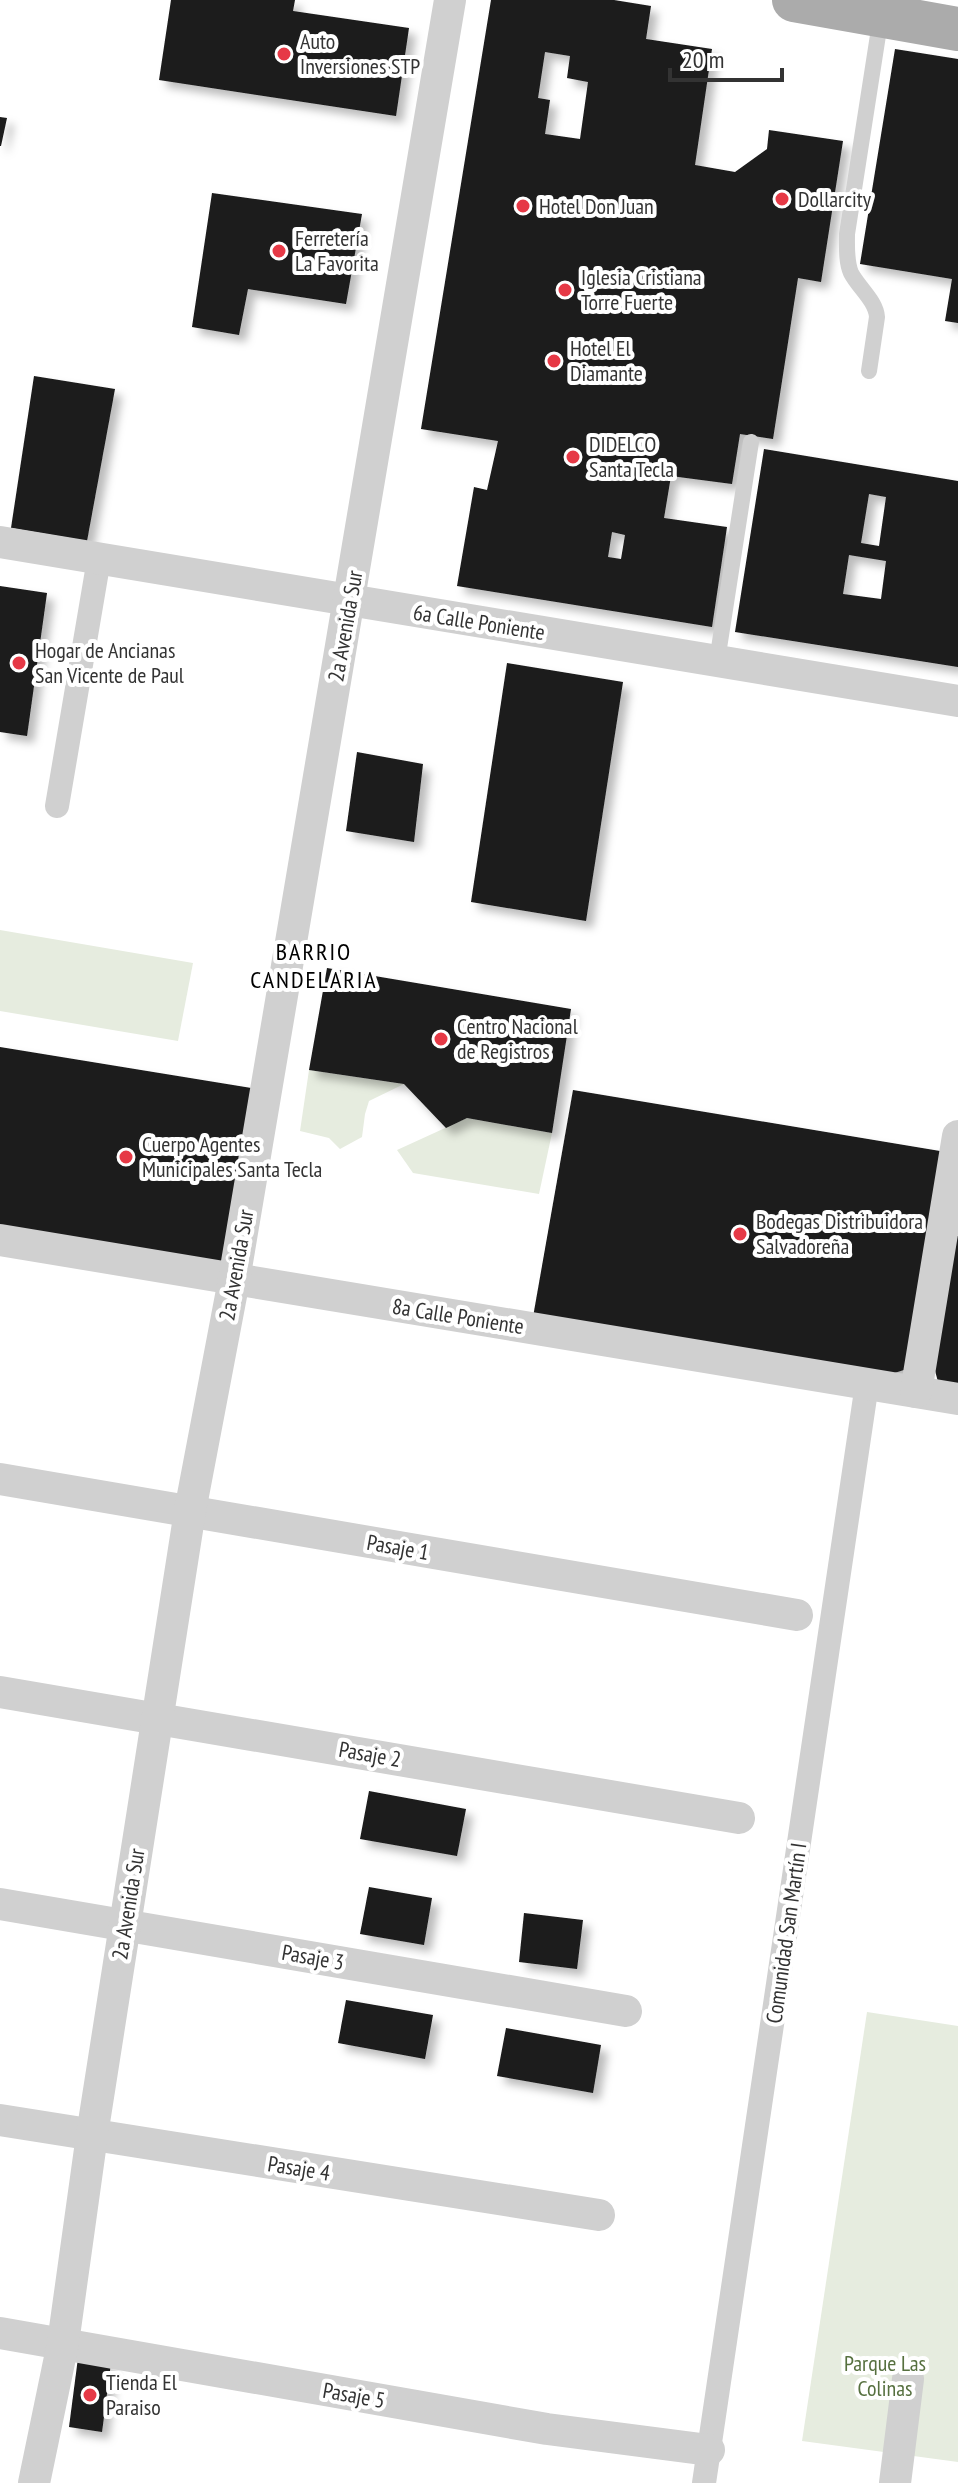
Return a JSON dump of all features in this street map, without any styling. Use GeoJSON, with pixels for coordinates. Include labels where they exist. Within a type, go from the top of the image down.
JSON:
{"type":"FeatureCollection","features":[{"type":"Feature","properties":{"kind":"main road"},"geometry":{"type":"LineString","coordinates":[[794,0],[958,29]]}},
{"type":"Feature","properties":{"kind":"street","name":"2a Avenida Sur"},"geometry":{"type":"LineString","coordinates":[[34,2483],[63,2343],[92,2135],[190,1511],[234,1280],[450,0]]}},
{"type":"Feature","properties":{"kind":"street","name":"6a Calle Poniente"},"geometry":{"type":"LineString","coordinates":[[0,542],[958,701]]}},
{"type":"Feature","properties":{"kind":"street"},"geometry":{"type":"LineString","coordinates":[[57,806],[99,559]]}},
{"type":"Feature","properties":{"kind":"street"},"geometry":{"type":"LineString","coordinates":[[916,1392],[958,1136]]}},
{"type":"Feature","properties":{"kind":"street","name":"8a Calle Poniente"},"geometry":{"type":"LineString","coordinates":[[0,1240],[958,1399]]}},
{"type":"Feature","properties":{"kind":"street","name":"Comunidad San Martín I"},"geometry":{"type":"LineString","coordinates":[[704,2483],[867,1384]]}},
{"type":"Feature","properties":{"kind":"street","name":"Pasaje 1"},"geometry":{"type":"LineString","coordinates":[[0,1479],[797,1615]]}},
{"type":"Feature","properties":{"kind":"street","name":"Pasaje 2"},"geometry":{"type":"LineString","coordinates":[[0,1692],[739,1818]]}},
{"type":"Feature","properties":{"kind":"street","name":"Pasaje 3"},"geometry":{"type":"LineString","coordinates":[[0,1904],[626,2011]]}},
{"type":"Feature","properties":{"kind":"street","name":"Pasaje 4"},"geometry":{"type":"LineString","coordinates":[[0,2120],[599,2215]]}},
{"type":"Feature","properties":{"kind":"street","name":"Pasaje 5"},"geometry":{"type":"LineString","coordinates":[[0,2333],[547,2429],[709,2450]]}},
{"type":"Feature","properties":{"kind":"street"},"geometry":{"type":"LineString","coordinates":[[895,2483],[908,2379]]}},
{"type":"Feature","properties":{"kind":"lane"},"geometry":{"type":"LineString","coordinates":[[869,371],[876,308],[852,274],[847,234],[881,15]]}},
{"type":"Feature","properties":{"kind":"lane"},"geometry":{"type":"LineString","coordinates":[[717,661],[751,442]]}},
{"type":"Feature","properties":{"kind":"green space"},"geometry":{"type":"Polygon","coordinates":[[[0,930],[193,963],[178,1041],[0,1011],[0,930]]]}},
{"type":"Feature","properties":{"kind":"green space"},"geometry":{"type":"Polygon","coordinates":[[[309,1070],[404,1084],[369,1101],[362,1137],[340,1149],[329,1138],[300,1131],[309,1070]]]}},
{"type":"Feature","properties":{"kind":"green space"},"geometry":{"type":"Polygon","coordinates":[[[467,1118],[552,1133],[539,1194],[413,1173],[397,1150],[467,1118]]]}},
{"type":"Feature","properties":{"kind":"green space","name":"Parque Las Colinas"},"geometry":{"type":"Polygon","coordinates":[[[867,2012],[958,2026],[958,2462],[802,2441],[867,2012]]]}},
{"type":"Feature","properties":{"kind":"building","name":"Auto Inversiones STP"},"geometry":{"type":"Polygon","coordinates":[[[171,0],[295,0],[293,11],[409,28],[396,116],[159,80],[171,0]]]}},
{"type":"Feature","properties":{"kind":"building"},"geometry":{"type":"Polygon","coordinates":[[[491,0],[614,0],[651,6],[646,39],[712,49],[695,165],[735,172],[767,149],[769,130],[843,141],[821,282],[798,278],[773,439],[740,434],[732,484],[671,476],[664,518],[727,527],[712,627],[457,586],[474,487],[487,490],[498,441],[421,429],[491,0]],[[545,52],[538,98],[550,100],[545,134],[580,139],[588,82],[567,78],[570,56],[545,52]],[[612,532],[608,557],[621,559],[625,535],[612,532]]]}},
{"type":"Feature","properties":{"kind":"building"},"geometry":{"type":"Polygon","coordinates":[[[895,49],[958,59],[958,323],[945,321],[952,279],[860,264],[895,49]]]}},
{"type":"Feature","properties":{"kind":"building"},"geometry":{"type":"Polygon","coordinates":[[[0,117],[7,118],[1,146],[0,146],[0,117]]]}},
{"type":"Feature","properties":{"kind":"building","name":"Ferretería La Favorita"},"geometry":{"type":"Polygon","coordinates":[[[212,193],[362,214],[346,304],[248,289],[239,335],[192,327],[212,193]]]}},
{"type":"Feature","properties":{"kind":"building"},"geometry":{"type":"Polygon","coordinates":[[[34,376],[115,389],[87,541],[11,528],[34,376]]]}},
{"type":"Feature","properties":{"kind":"building"},"geometry":{"type":"Polygon","coordinates":[[[764,449],[958,481],[958,667],[735,632],[764,449]],[[869,494],[861,543],[879,546],[886,497],[869,494]],[[849,555],[843,594],[881,599],[886,561],[849,555]]]}},
{"type":"Feature","properties":{"kind":"building","name":"Hogar de Ancianas San Vicente de Paul"},"geometry":{"type":"Polygon","coordinates":[[[0,586],[47,593],[27,736],[0,732],[0,586]]]}},
{"type":"Feature","properties":{"kind":"building"},"geometry":{"type":"Polygon","coordinates":[[[507,663],[623,682],[586,921],[471,902],[507,663]]]}},
{"type":"Feature","properties":{"kind":"building"},"geometry":{"type":"Polygon","coordinates":[[[357,752],[423,764],[414,842],[346,831],[357,752]]]}},
{"type":"Feature","properties":{"kind":"building","name":"Centro Nacional de Registros"},"geometry":{"type":"Polygon","coordinates":[[[327,968],[571,1009],[552,1133],[467,1118],[446,1128],[404,1084],[309,1070],[327,968]]]}},
{"type":"Feature","properties":{"kind":"building","name":"Cuerpo Agentes Municipales Santa Tecla"},"geometry":{"type":"Polygon","coordinates":[[[0,1047],[263,1090],[233,1267],[0,1225],[0,1047]]]}},
{"type":"Feature","properties":{"kind":"building","name":"Bodegas Distribuidora Salvadoreña"},"geometry":{"type":"Polygon","coordinates":[[[573,1090],[946,1152],[910,1368],[882,1377],[533,1317],[573,1090]]]}},
{"type":"Feature","properties":{"kind":"building"},"geometry":{"type":"Polygon","coordinates":[[[956,1236],[958,1392],[940,1389],[934,1367],[956,1236]]]}},
{"type":"Feature","properties":{"kind":"building"},"geometry":{"type":"Polygon","coordinates":[[[369,1791],[466,1809],[457,1856],[360,1839],[369,1791]]]}},
{"type":"Feature","properties":{"kind":"building"},"geometry":{"type":"Polygon","coordinates":[[[369,1887],[432,1898],[424,1945],[360,1934],[369,1887]]]}},
{"type":"Feature","properties":{"kind":"building"},"geometry":{"type":"Polygon","coordinates":[[[524,1913],[583,1920],[577,1969],[519,1962],[524,1913]]]}},
{"type":"Feature","properties":{"kind":"building"},"geometry":{"type":"Polygon","coordinates":[[[346,2000],[433,2015],[425,2059],[338,2043],[346,2000]]]}},
{"type":"Feature","properties":{"kind":"building"},"geometry":{"type":"Polygon","coordinates":[[[506,2028],[601,2045],[593,2093],[497,2076],[506,2028]]]}},
{"type":"Feature","properties":{"kind":"building","name":"Tienda El Paraiso"},"geometry":{"type":"Polygon","coordinates":[[[78,2358],[111,2363],[102,2432],[69,2427],[78,2358]]]}},
{"type":"Feature","properties":{"kind":"place","name":"Auto Inversiones STP"},"geometry":{"type":"Point","coordinates":[284,54]}},
{"type":"Feature","properties":{"kind":"place","name":"Dollarcity"},"geometry":{"type":"Point","coordinates":[782,199]}},
{"type":"Feature","properties":{"kind":"place","name":"Hotel Don Juan"},"geometry":{"type":"Point","coordinates":[523,206]}},
{"type":"Feature","properties":{"kind":"place","name":"Ferretería La Favorita"},"geometry":{"type":"Point","coordinates":[279,251]}},
{"type":"Feature","properties":{"kind":"place","name":"Iglesia Cristiana Torre Fuerte"},"geometry":{"type":"Point","coordinates":[565,290]}},
{"type":"Feature","properties":{"kind":"place","name":"Hotel El Diamante"},"geometry":{"type":"Point","coordinates":[554,361]}},
{"type":"Feature","properties":{"kind":"place","name":"DIDELCO Santa Tecla"},"geometry":{"type":"Point","coordinates":[573,457]}},
{"type":"Feature","properties":{"kind":"place","name":"Hogar de Ancianas San Vicente de Paul"},"geometry":{"type":"Point","coordinates":[19,663]}},
{"type":"Feature","properties":{"kind":"place","name":"Centro Nacional de Registros"},"geometry":{"type":"Point","coordinates":[441,1039]}},
{"type":"Feature","properties":{"kind":"place","name":"Cuerpo Agentes Municipales Santa Tecla"},"geometry":{"type":"Point","coordinates":[126,1157]}},
{"type":"Feature","properties":{"kind":"place","name":"Bodegas Distribuidora Salvadoreña"},"geometry":{"type":"Point","coordinates":[740,1234]}},
{"type":"Feature","properties":{"kind":"place","name":"Tienda El Paraiso"},"geometry":{"type":"Point","coordinates":[90,2395]}},
{"type":"Feature","properties":{"kind":"district","name":"BARRIO CANDELARIA"},"geometry":{"type":"Point","coordinates":[314,965]}}]}
